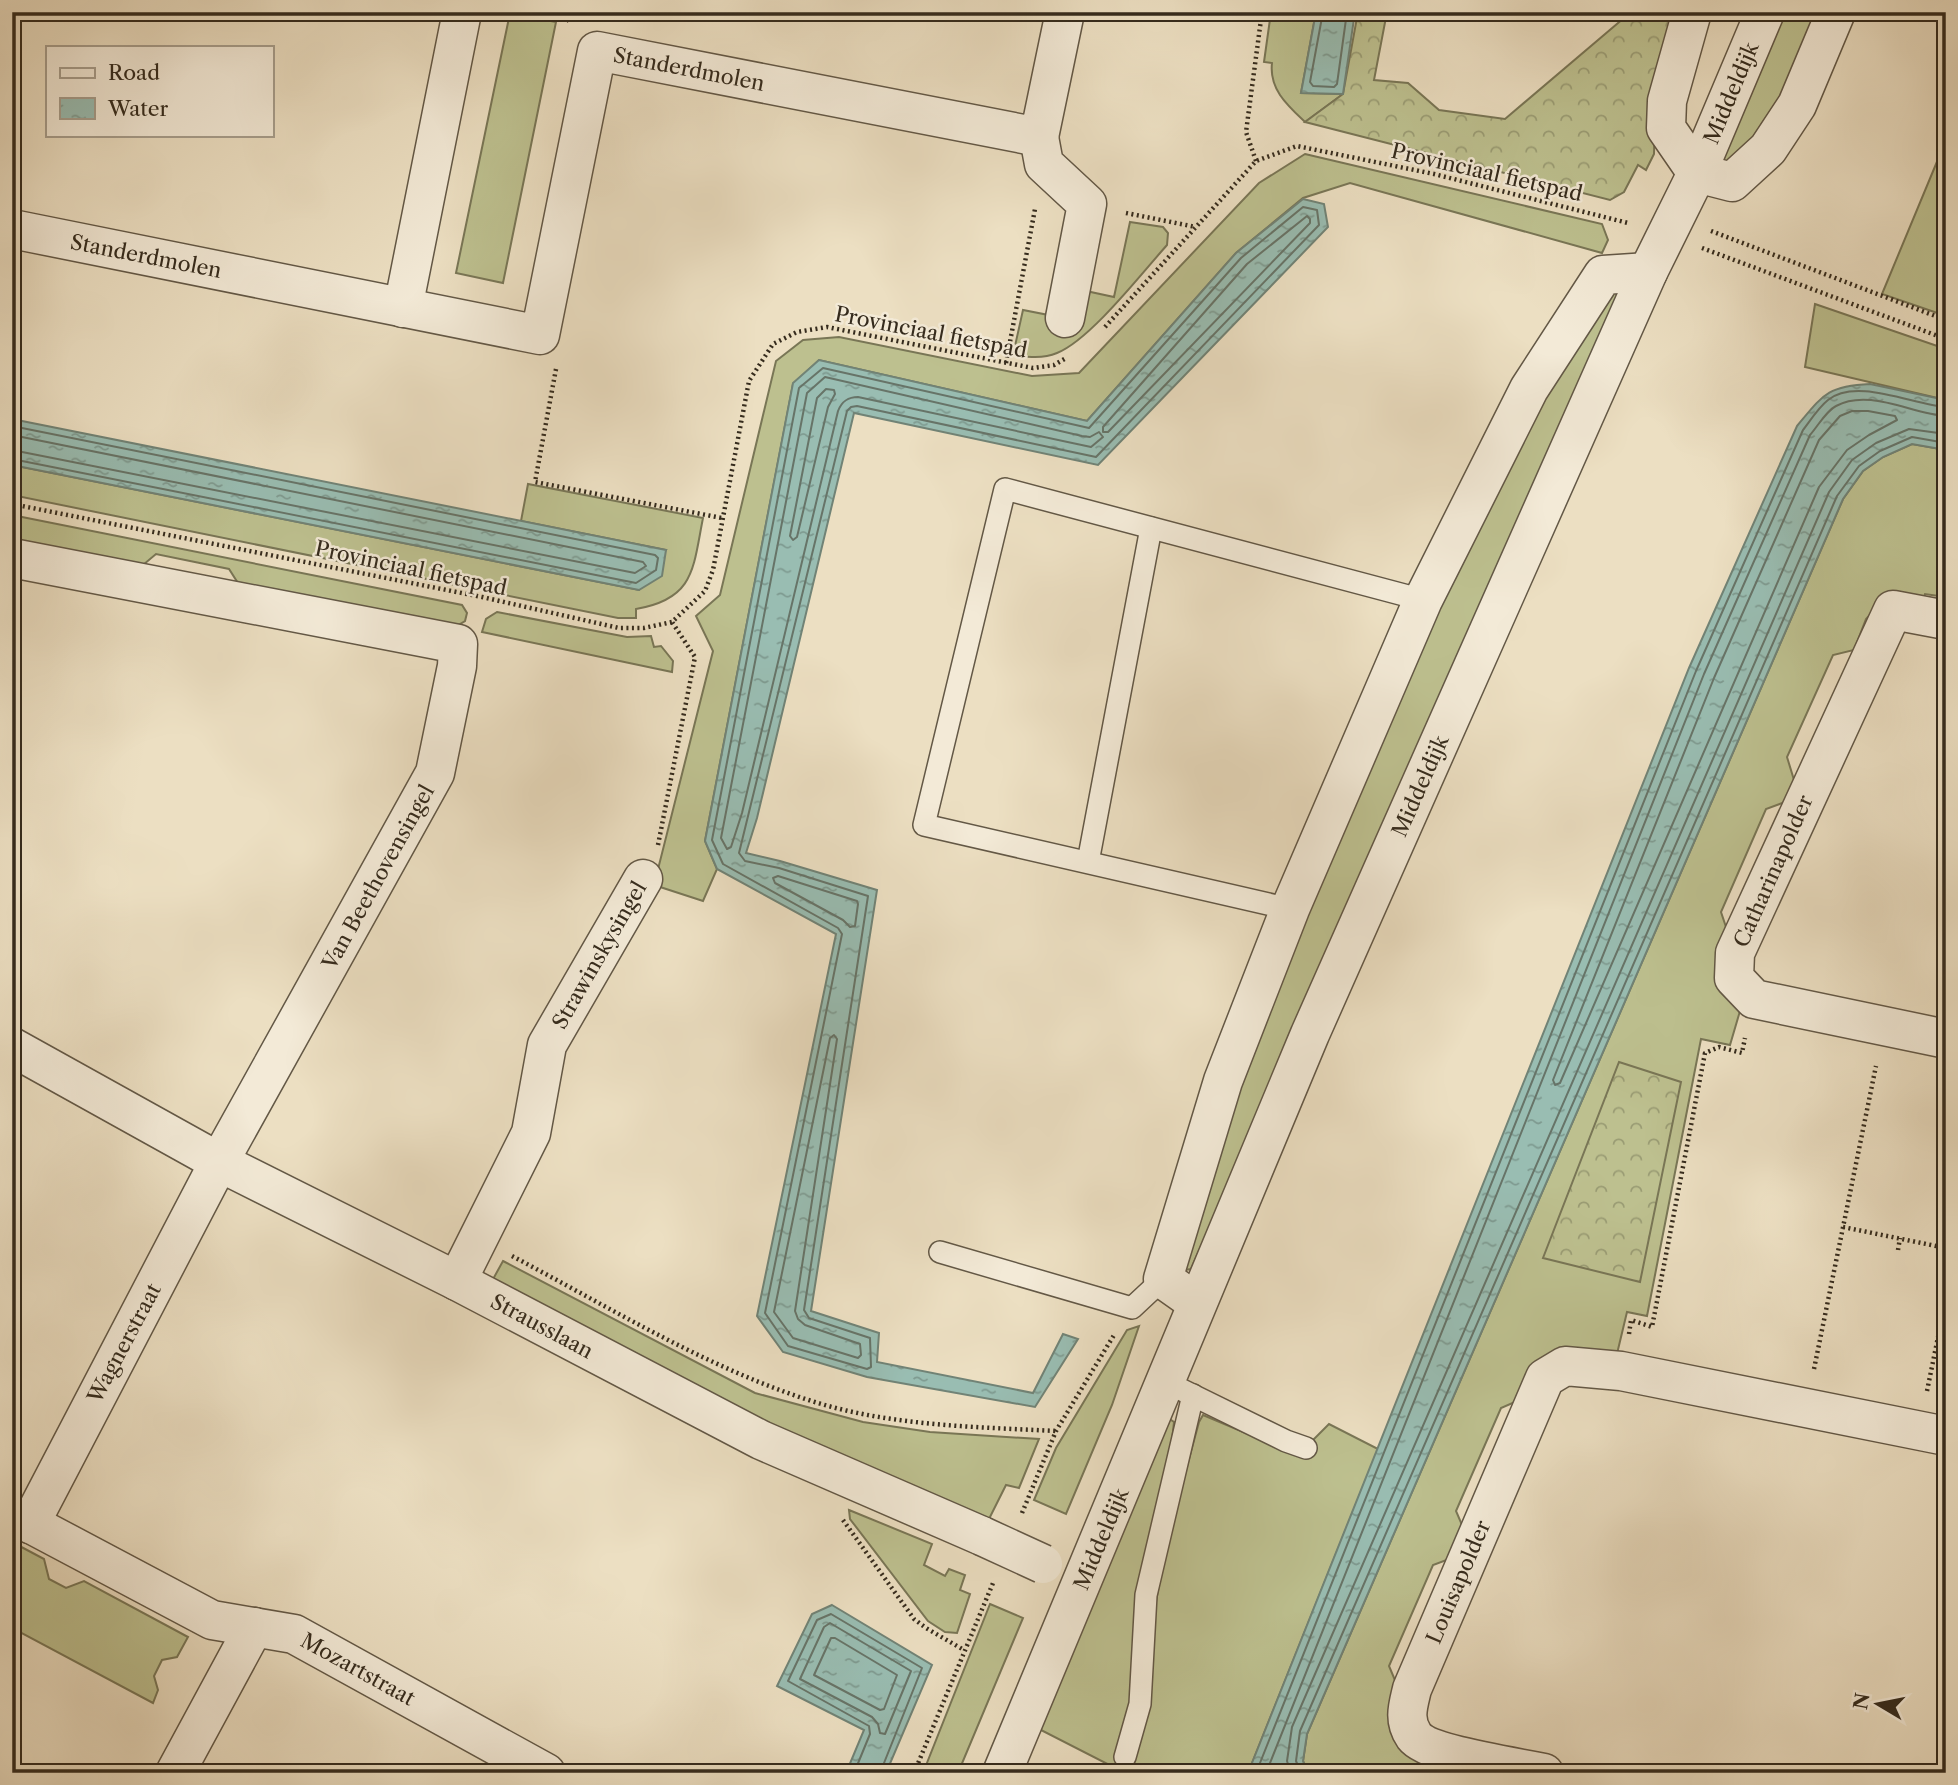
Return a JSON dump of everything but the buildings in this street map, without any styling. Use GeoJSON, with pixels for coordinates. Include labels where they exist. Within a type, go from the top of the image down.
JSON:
{"type":"FeatureCollection","features":[{"type":"Feature","properties":{"kind":"street"},"geometry":{"type":"LineString","coordinates":[[403,307],[462,12]]}},
{"type":"Feature","properties":{"kind":"street"},"geometry":{"type":"LineString","coordinates":[[1065,12],[1042,150],[1087,204],[1065,318]]}},
{"type":"Feature","properties":{"kind":"street","name":"Middeldijk"},"geometry":{"type":"LineString","coordinates":[[1692,12],[1667,101],[1666,128],[1697,173],[1732,182],[1768,149],[1797,105],[1836,12]]}},
{"type":"Feature","properties":{"kind":"street","name":"Middeldijk"},"geometry":{"type":"LineString","coordinates":[[1002,1773],[1083,1581],[1179,1388],[1197,1303],[1315,1022],[1648,272],[1697,173],[1766,12]]}},
{"type":"Feature","properties":{"kind":"street","name":"Standerdmolen"},"geometry":{"type":"LineString","coordinates":[[12,229],[540,335],[597,51],[1042,150]]}},
{"type":"Feature","properties":{"kind":"street"},"geometry":{"type":"LineString","coordinates":[[1197,1303],[1163,1279],[1223,1081],[1290,909],[1423,600],[1529,389],[1603,275],[1648,272]]}},
{"type":"Feature","properties":{"kind":"street","name":"Van Beethovensingel"},"geometry":{"type":"LineString","coordinates":[[12,558],[458,644],[457,666],[435,774],[219,1162]]}},
{"type":"Feature","properties":{"kind":"street","name":"Catharinapolder"},"geometry":{"type":"LineString","coordinates":[[1754,999],[1734,978],[1735,953],[1893,610],[1946,620]]}},
{"type":"Feature","properties":{"kind":"street","name":"Strawinskysingel"},"geometry":{"type":"LineString","coordinates":[[457,1281],[531,1133],[547,1045],[643,879]]}},
{"type":"Feature","properties":{"kind":"street"},"geometry":{"type":"LineString","coordinates":[[1754,999],[1946,1040]]}},
{"type":"Feature","properties":{"kind":"street","name":"Strausslaan"},"geometry":{"type":"LineString","coordinates":[[12,1047],[219,1162],[457,1281],[761,1440],[1083,1581]]}},
{"type":"Feature","properties":{"kind":"street","name":"Wagnerstraat"},"geometry":{"type":"LineString","coordinates":[[21,1519],[219,1162]]}},
{"type":"Feature","properties":{"kind":"street","name":"Louisapolder"},"geometry":{"type":"LineString","coordinates":[[1544,1773],[1439,1751],[1415,1737],[1406,1714],[1412,1689],[1545,1378],[1565,1366],[1622,1371],[1933,1433]]}},
{"type":"Feature","properties":{"kind":"street","name":"Mozartstraat"},"geometry":{"type":"LineString","coordinates":[[21,1519],[212,1620],[294,1634],[546,1773]]}},
{"type":"Feature","properties":{"kind":"street"},"geometry":{"type":"LineString","coordinates":[[175,1773],[254,1627]]}},
{"type":"Feature","properties":{"kind":"lane"},"geometry":{"type":"LineString","coordinates":[[1290,909],[924,825],[1005,489],[1423,600]]}},
{"type":"Feature","properties":{"kind":"lane"},"geometry":{"type":"LineString","coordinates":[[1088,862],[1151,528]]}},
{"type":"Feature","properties":{"kind":"lane"},"geometry":{"type":"LineString","coordinates":[[940,1252],[1132,1308],[1163,1279]]}},
{"type":"Feature","properties":{"kind":"lane"},"geometry":{"type":"LineString","coordinates":[[1125,1757],[1140,1704],[1146,1595],[1179,1388],[1286,1441],[1306,1448]]}},
{"type":"Feature","properties":{"kind":"path"},"geometry":{"type":"LineString","coordinates":[[1256,160],[1246,132],[1262,12]]}},
{"type":"Feature","properties":{"kind":"path","name":"Provinciaal fietspad"},"geometry":{"type":"LineString","coordinates":[[1099,334],[1256,160],[1297,146],[1434,174],[1630,223],[1673,223],[1946,339]]}},
{"type":"Feature","properties":{"kind":"path"},"geometry":{"type":"LineString","coordinates":[[1006,363],[1042,150]]}},
{"type":"Feature","properties":{"kind":"path"},"geometry":{"type":"LineString","coordinates":[[1087,204],[1197,227]]}},
{"type":"Feature","properties":{"kind":"path"},"geometry":{"type":"LineString","coordinates":[[1673,223],[1715,234],[1946,320]]}},
{"type":"Feature","properties":{"kind":"path","name":"Provinciaal fietspad"},"geometry":{"type":"LineString","coordinates":[[12,504],[468,595],[619,628],[644,628],[672,622],[705,591],[713,570],[749,381],[773,344],[796,332],[827,327],[1034,368],[1054,365],[1066,357]]}},
{"type":"Feature","properties":{"kind":"path"},"geometry":{"type":"LineString","coordinates":[[540,335],[558,362],[535,482],[722,518]]}},
{"type":"Feature","properties":{"kind":"path","name":"Strawinskysingel"},"geometry":{"type":"LineString","coordinates":[[643,879],[657,852],[695,657],[672,622]]}},
{"type":"Feature","properties":{"kind":"path"},"geometry":{"type":"LineString","coordinates":[[1622,1371],[1631,1320],[1652,1327],[1705,1053],[1719,1047],[1742,1053],[1754,999]]}},
{"type":"Feature","properties":{"kind":"path"},"geometry":{"type":"LineString","coordinates":[[1806,1408],[1884,1027]]}},
{"type":"Feature","properties":{"kind":"path"},"geometry":{"type":"LineString","coordinates":[[1843,1227],[1946,1248]]}},
{"type":"Feature","properties":{"kind":"path"},"geometry":{"type":"LineString","coordinates":[[479,1238],[696,1353],[749,1377],[819,1403],[879,1416],[967,1427],[1056,1431]]}},
{"type":"Feature","properties":{"kind":"path"},"geometry":{"type":"LineString","coordinates":[[1898,1250],[1900,1238]]}},
{"type":"Feature","properties":{"kind":"path"},"geometry":{"type":"LineString","coordinates":[[1933,1433],[1946,1298]]}},
{"type":"Feature","properties":{"kind":"path"},"geometry":{"type":"LineString","coordinates":[[838,1514],[914,1619],[926,1629],[964,1650]]}},
{"type":"Feature","properties":{"kind":"green space"},"geometry":{"type":"Polygon","coordinates":[[[1271,12],[1316,12],[1301,93],[1343,94],[1305,122],[1276,89],[1272,63],[1264,62],[1271,12]]]}},
{"type":"Feature","properties":{"kind":"green space"},"geometry":{"type":"Polygon","coordinates":[[[1358,12],[1387,12],[1374,80],[1408,83],[1439,110],[1505,119],[1631,12],[1681,14],[1655,114],[1654,154],[1646,170],[1638,165],[1624,192],[1610,200],[1305,122],[1343,94],[1358,12]]]}},
{"type":"Feature","properties":{"kind":"green space"},"geometry":{"type":"Polygon","coordinates":[[[1780,12],[1830,12],[1821,35],[1731,170],[1723,165],[1723,154],[1780,12]]]}},
{"type":"Feature","properties":{"kind":"green space"},"geometry":{"type":"Polygon","coordinates":[[[510,13],[556,22],[503,283],[456,273],[510,13]]]}},
{"type":"Feature","properties":{"kind":"green space"},"geometry":{"type":"Polygon","coordinates":[[[1946,140],[1946,316],[1882,294],[1946,140]]]}},
{"type":"Feature","properties":{"kind":"green space"},"geometry":{"type":"Polygon","coordinates":[[[1305,154],[1602,224],[1608,240],[1602,253],[1350,183],[1303,198],[1236,253],[1087,421],[819,360],[793,384],[705,841],[717,869],[703,901],[654,885],[713,651],[696,616],[720,595],[776,361],[803,340],[839,337],[1032,376],[1079,373],[1259,183],[1305,154]]]}},
{"type":"Feature","properties":{"kind":"green space"},"geometry":{"type":"Polygon","coordinates":[[[1130,222],[1163,227],[1168,233],[1167,245],[1115,305],[1070,346],[1046,356],[1013,355],[1023,310],[1079,321],[1086,291],[1114,297],[1130,222]]]}},
{"type":"Feature","properties":{"kind":"green space"},"geometry":{"type":"Polygon","coordinates":[[[1619,290],[1619,298],[1191,1269],[1185,1270],[1237,1072],[1407,660],[1595,300],[1619,290]]]}},
{"type":"Feature","properties":{"kind":"green space"},"geometry":{"type":"Polygon","coordinates":[[[1815,304],[1946,349],[1946,400],[1805,367],[1815,304]]]}},
{"type":"Feature","properties":{"kind":"green space"},"geometry":{"type":"Polygon","coordinates":[[[1912,444],[1946,450],[1946,597],[1925,594],[1922,605],[1881,603],[1866,619],[1854,650],[1833,655],[1787,757],[1794,780],[1785,802],[1766,809],[1721,912],[1727,930],[1740,1011],[1730,1045],[1701,1039],[1647,1316],[1627,1312],[1616,1358],[1501,1408],[1456,1511],[1465,1532],[1452,1558],[1433,1565],[1389,1666],[1397,1685],[1403,1749],[1424,1765],[1463,1773],[1308,1773],[1303,1761],[1307,1734],[1843,499],[1863,471],[1883,457],[1912,444]]]}},
{"type":"Feature","properties":{"kind":"green space"},"geometry":{"type":"Polygon","coordinates":[[[12,465],[639,590],[666,550],[521,521],[528,484],[703,518],[693,566],[680,589],[670,598],[636,609],[636,618],[618,618],[12,495],[12,465]]]}},
{"type":"Feature","properties":{"kind":"green space"},"geometry":{"type":"Polygon","coordinates":[[[12,515],[462,605],[467,613],[465,621],[455,627],[238,583],[229,569],[156,554],[143,565],[12,539],[12,515]]]}},
{"type":"Feature","properties":{"kind":"green space"},"geometry":{"type":"Polygon","coordinates":[[[497,612],[627,637],[651,636],[654,647],[661,646],[673,661],[672,672],[482,632],[486,619],[497,612]]]}},
{"type":"Feature","properties":{"kind":"green space"},"geometry":{"type":"Polygon","coordinates":[[[1619,1062],[1681,1082],[1640,1282],[1543,1258],[1619,1062]]]}},
{"type":"Feature","properties":{"kind":"green space"},"geometry":{"type":"Polygon","coordinates":[[[503,1261],[755,1393],[863,1422],[930,1432],[1039,1439],[1019,1488],[1006,1485],[988,1521],[799,1442],[492,1281],[503,1261]]]}},
{"type":"Feature","properties":{"kind":"green space"},"geometry":{"type":"Polygon","coordinates":[[[1139,1326],[1112,1405],[1066,1514],[1034,1500],[1056,1448],[1127,1330],[1139,1326]]]}},
{"type":"Feature","properties":{"kind":"green space"},"geometry":{"type":"Polygon","coordinates":[[[1203,1415],[1286,1450],[1308,1456],[1313,1440],[1329,1424],[1378,1449],[1248,1773],[1125,1773],[1037,1728],[1168,1418],[1174,1422],[1152,1625],[1166,1544],[1203,1415]]]}},
{"type":"Feature","properties":{"kind":"green space"},"geometry":{"type":"Polygon","coordinates":[[[849,1510],[932,1544],[924,1565],[945,1576],[949,1569],[965,1575],[960,1590],[970,1594],[957,1633],[945,1632],[928,1621],[850,1519],[849,1510]]]}},
{"type":"Feature","properties":{"kind":"green space"},"geometry":{"type":"Polygon","coordinates":[[[12,1542],[44,1559],[49,1579],[66,1588],[84,1581],[188,1637],[177,1657],[162,1660],[154,1676],[158,1690],[153,1703],[12,1628],[12,1542]]]}},
{"type":"Feature","properties":{"kind":"green space"},"geometry":{"type":"Polygon","coordinates":[[[990,1604],[1023,1618],[958,1773],[923,1773],[990,1604]]]}},
{"type":"Feature","properties":{"kind":"water"},"geometry":{"type":"Polygon","coordinates":[[[1316,12],[1355,12],[1343,94],[1301,93],[1316,12]]]}},
{"type":"Feature","properties":{"kind":"water"},"geometry":{"type":"Polygon","coordinates":[[[1303,199],[1324,204],[1328,227],[1098,465],[854,413],[757,818],[746,853],[877,890],[811,1311],[879,1333],[877,1362],[1033,1393],[1063,1334],[1078,1339],[1035,1407],[867,1377],[783,1352],[757,1316],[836,934],[717,869],[705,841],[793,383],[819,360],[1087,421],[1236,253],[1303,199]]]}},
{"type":"Feature","properties":{"kind":"water"},"geometry":{"type":"Polygon","coordinates":[[[1870,384],[1946,400],[1946,450],[1912,444],[1883,457],[1863,471],[1843,499],[1307,1734],[1303,1761],[1308,1773],[1248,1773],[1689,668],[1797,426],[1827,394],[1844,387],[1870,384]]]}},
{"type":"Feature","properties":{"kind":"water"},"geometry":{"type":"Polygon","coordinates":[[[12,419],[666,550],[662,576],[639,590],[12,465],[12,419]]]}},
{"type":"Feature","properties":{"kind":"water"},"geometry":{"type":"Polygon","coordinates":[[[832,1605],[932,1665],[886,1773],[846,1773],[864,1730],[777,1686],[812,1614],[832,1605]]]}}]}
